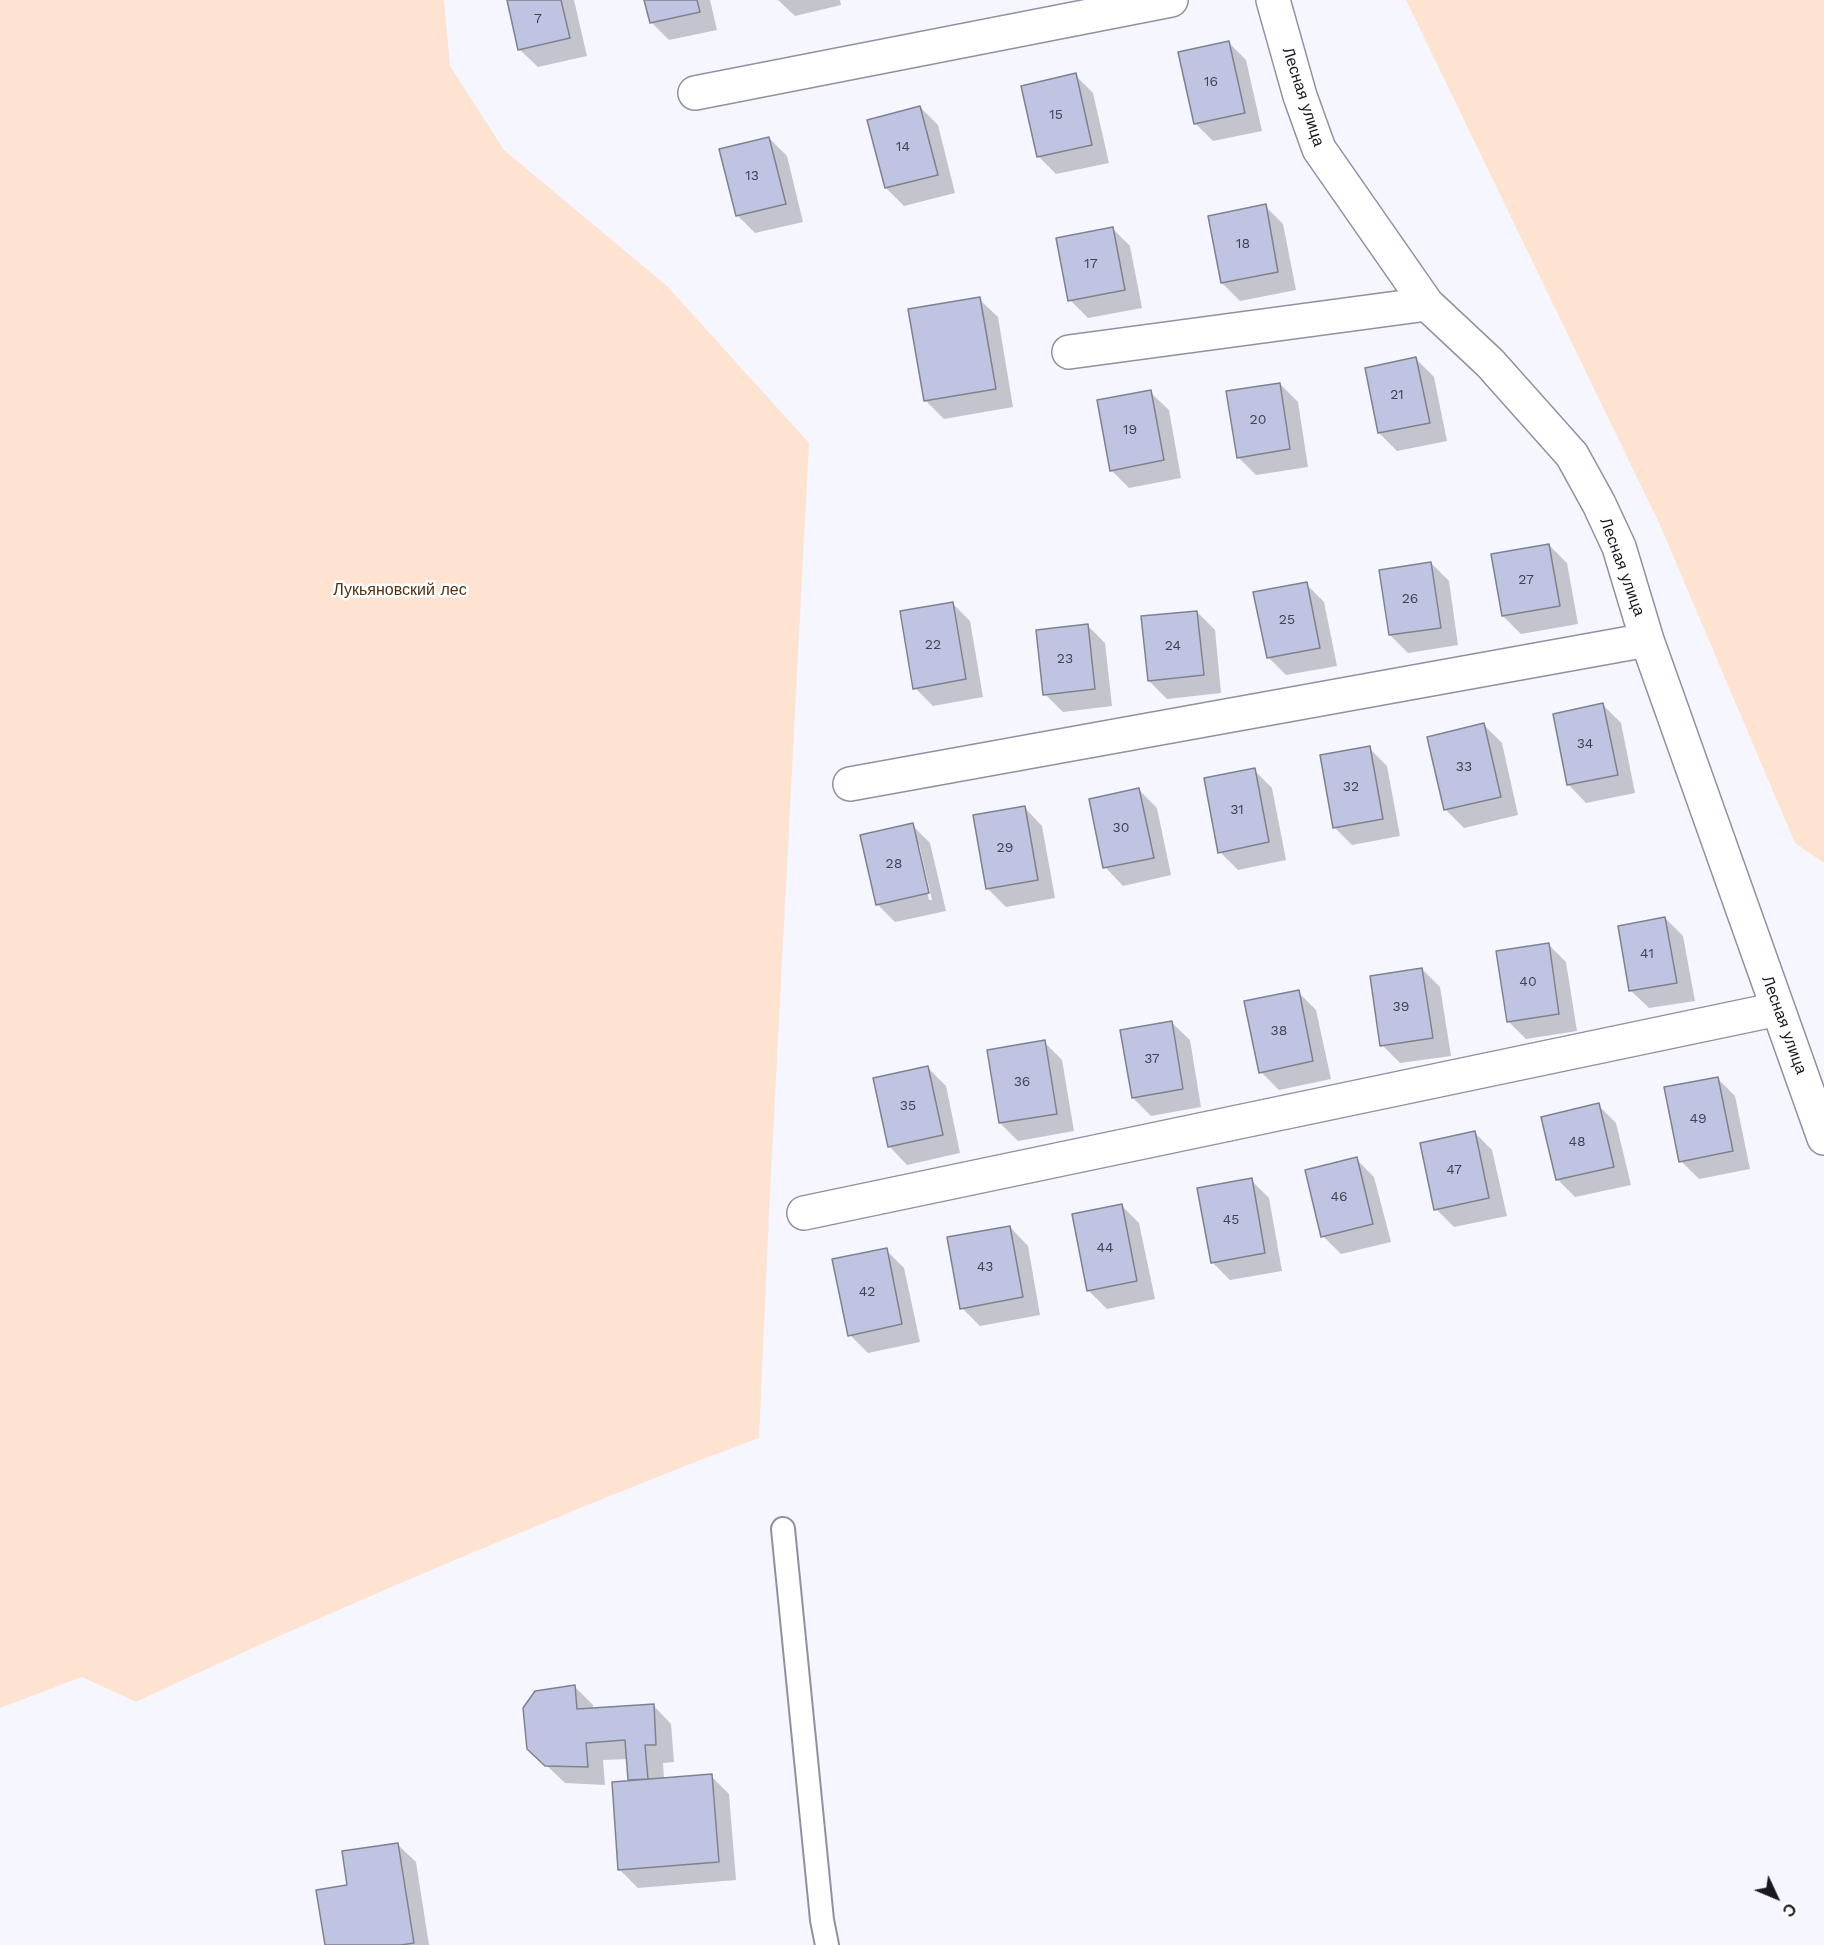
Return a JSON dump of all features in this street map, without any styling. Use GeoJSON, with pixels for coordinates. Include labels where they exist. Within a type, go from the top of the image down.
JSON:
{"type":"FeatureCollection","features":[{"type":"Feature","properties":{"kind":"street"},"geometry":{"type":"LineString","coordinates":[[695,93],[1171,0]]}},
{"type":"Feature","properties":{"kind":"street","name":"Лесная улица"},"geometry":{"type":"LineString","coordinates":[[1273,0],[1300,96],[1319,149],[1427,304],[1490,363],[1572,455],[1599,504],[1619,547],[1647,640],[1824,1138]]}},
{"type":"Feature","properties":{"kind":"street"},"geometry":{"type":"LineString","coordinates":[[1069,352],[1427,304]]}},
{"type":"Feature","properties":{"kind":"street"},"geometry":{"type":"LineString","coordinates":[[850,784],[1647,640]]}},
{"type":"Feature","properties":{"kind":"street"},"geometry":{"type":"LineString","coordinates":[[804,1213],[1778,1009]]}},
{"type":"Feature","properties":{"kind":"lane"},"geometry":{"type":"LineString","coordinates":[[783,1529],[822,1920],[827,1945]]}},
{"type":"Feature","properties":{"kind":"green space","name":"Лукьяновский лес"},"geometry":{"type":"Polygon","coordinates":[[[0,0],[444,0],[450,66],[504,150],[667,286],[809,443],[759,1438],[621,1491],[437,1567],[136,1702],[82,1677],[0,1708],[0,0]]]}},
{"type":"Feature","properties":{"kind":"green space"},"geometry":{"type":"Polygon","coordinates":[[[1406,0],[1824,0],[1824,863],[1795,843],[1660,525],[1406,0]]]}},
{"type":"Feature","properties":{"kind":"building"},"geometry":{"type":"Polygon","coordinates":[[[507,0],[561,0],[570,38],[518,50],[507,0]]]}},
{"type":"Feature","properties":{"kind":"building"},"geometry":{"type":"Polygon","coordinates":[[[644,0],[697,0],[700,12],[650,23],[644,0]]]}},
{"type":"Feature","properties":{"kind":"building"},"geometry":{"type":"Polygon","coordinates":[[[1229,41],[1245,113],[1194,124],[1178,52],[1229,41]]]}},
{"type":"Feature","properties":{"kind":"building"},"geometry":{"type":"Polygon","coordinates":[[[1076,73],[1092,145],[1037,157],[1021,86],[1076,73]]]}},
{"type":"Feature","properties":{"kind":"building"},"geometry":{"type":"Polygon","coordinates":[[[920,106],[938,175],[885,188],[867,120],[920,106]]]}},
{"type":"Feature","properties":{"kind":"building"},"geometry":{"type":"Polygon","coordinates":[[[769,137],[786,204],[736,216],[719,149],[769,137]]]}},
{"type":"Feature","properties":{"kind":"building"},"geometry":{"type":"Polygon","coordinates":[[[1266,204],[1278,272],[1221,283],[1208,216],[1266,204]]]}},
{"type":"Feature","properties":{"kind":"building"},"geometry":{"type":"Polygon","coordinates":[[[1113,227],[1125,290],[1068,301],[1056,238],[1113,227]]]}},
{"type":"Feature","properties":{"kind":"building"},"geometry":{"type":"Polygon","coordinates":[[[980,297],[996,389],[924,401],[908,309],[980,297]]]}},
{"type":"Feature","properties":{"kind":"building"},"geometry":{"type":"Polygon","coordinates":[[[1416,357],[1430,423],[1378,433],[1365,368],[1416,357]]]}},
{"type":"Feature","properties":{"kind":"building"},"geometry":{"type":"Polygon","coordinates":[[[1280,383],[1290,449],[1237,458],[1226,391],[1280,383]]]}},
{"type":"Feature","properties":{"kind":"building"},"geometry":{"type":"Polygon","coordinates":[[[1151,390],[1164,460],[1110,471],[1097,400],[1151,390]]]}},
{"type":"Feature","properties":{"kind":"building"},"geometry":{"type":"Polygon","coordinates":[[[1549,544],[1560,606],[1502,616],[1491,554],[1549,544]]]}},
{"type":"Feature","properties":{"kind":"building"},"geometry":{"type":"Polygon","coordinates":[[[1431,562],[1441,628],[1389,635],[1379,570],[1431,562]]]}},
{"type":"Feature","properties":{"kind":"building"},"geometry":{"type":"Polygon","coordinates":[[[1307,582],[1320,648],[1267,658],[1253,592],[1307,582]]]}},
{"type":"Feature","properties":{"kind":"building"},"geometry":{"type":"Polygon","coordinates":[[[953,602],[966,679],[913,689],[900,611],[953,602]]]}},
{"type":"Feature","properties":{"kind":"building"},"geometry":{"type":"Polygon","coordinates":[[[1197,611],[1204,675],[1148,681],[1141,616],[1197,611]]]}},
{"type":"Feature","properties":{"kind":"building"},"geometry":{"type":"Polygon","coordinates":[[[1088,624],[1095,689],[1043,695],[1036,630],[1088,624]]]}},
{"type":"Feature","properties":{"kind":"building"},"geometry":{"type":"Polygon","coordinates":[[[1603,703],[1618,775],[1567,785],[1553,714],[1603,703]]]}},
{"type":"Feature","properties":{"kind":"building"},"geometry":{"type":"Polygon","coordinates":[[[1484,723],[1501,797],[1444,810],[1427,737],[1484,723]]]}},
{"type":"Feature","properties":{"kind":"building"},"geometry":{"type":"Polygon","coordinates":[[[1370,746],[1383,819],[1333,828],[1320,755],[1370,746]]]}},
{"type":"Feature","properties":{"kind":"building"},"geometry":{"type":"Polygon","coordinates":[[[1255,768],[1269,842],[1218,853],[1204,778],[1255,768]]]}},
{"type":"Feature","properties":{"kind":"building"},"geometry":{"type":"Polygon","coordinates":[[[1139,788],[1154,858],[1103,868],[1089,799],[1139,788]]]}},
{"type":"Feature","properties":{"kind":"building"},"geometry":{"type":"Polygon","coordinates":[[[1025,806],[1038,880],[986,889],[973,815],[1025,806]]]}},
{"type":"Feature","properties":{"kind":"building"},"geometry":{"type":"Polygon","coordinates":[[[913,823],[929,893],[876,905],[860,835],[913,823]]]}},
{"type":"Feature","properties":{"kind":"building"},"geometry":{"type":"Polygon","coordinates":[[[1665,917],[1677,983],[1629,991],[1618,926],[1665,917]]]}},
{"type":"Feature","properties":{"kind":"building"},"geometry":{"type":"Polygon","coordinates":[[[1549,943],[1559,1014],[1507,1022],[1496,951],[1549,943]]]}},
{"type":"Feature","properties":{"kind":"building"},"geometry":{"type":"Polygon","coordinates":[[[1422,968],[1433,1038],[1380,1046],[1370,976],[1422,968]]]}},
{"type":"Feature","properties":{"kind":"building"},"geometry":{"type":"Polygon","coordinates":[[[1299,990],[1313,1061],[1259,1073],[1244,1001],[1299,990]]]}},
{"type":"Feature","properties":{"kind":"building"},"geometry":{"type":"Polygon","coordinates":[[[1172,1021],[1183,1089],[1132,1098],[1120,1030],[1172,1021]]]}},
{"type":"Feature","properties":{"kind":"building"},"geometry":{"type":"Polygon","coordinates":[[[1045,1040],[1057,1114],[999,1123],[987,1050],[1045,1040]]]}},
{"type":"Feature","properties":{"kind":"building"},"geometry":{"type":"Polygon","coordinates":[[[928,1066],[943,1135],[888,1147],[873,1078],[928,1066]]]}},
{"type":"Feature","properties":{"kind":"building"},"geometry":{"type":"Polygon","coordinates":[[[1718,1077],[1733,1151],[1679,1162],[1664,1087],[1718,1077]]]}},
{"type":"Feature","properties":{"kind":"building"},"geometry":{"type":"Polygon","coordinates":[[[1599,1103],[1614,1167],[1556,1180],[1541,1117],[1599,1103]]]}},
{"type":"Feature","properties":{"kind":"building"},"geometry":{"type":"Polygon","coordinates":[[[1475,1131],[1489,1198],[1434,1210],[1420,1143],[1475,1131]]]}},
{"type":"Feature","properties":{"kind":"building"},"geometry":{"type":"Polygon","coordinates":[[[1357,1157],[1373,1224],[1321,1237],[1305,1170],[1357,1157]]]}},
{"type":"Feature","properties":{"kind":"building"},"geometry":{"type":"Polygon","coordinates":[[[1252,1178],[1265,1253],[1211,1263],[1197,1188],[1252,1178]]]}},
{"type":"Feature","properties":{"kind":"building"},"geometry":{"type":"Polygon","coordinates":[[[1122,1204],[1137,1281],[1087,1291],[1072,1214],[1122,1204]]]}},
{"type":"Feature","properties":{"kind":"building"},"geometry":{"type":"Polygon","coordinates":[[[1010,1226],[1023,1297],[960,1309],[947,1237],[1010,1226]]]}},
{"type":"Feature","properties":{"kind":"building"},"geometry":{"type":"Polygon","coordinates":[[[887,1248],[902,1324],[848,1336],[832,1259],[887,1248]]]}},
{"type":"Feature","properties":{"kind":"building"},"geometry":{"type":"Polygon","coordinates":[[[575,1685],[577,1709],[654,1704],[656,1745],[645,1745],[648,1779],[628,1780],[625,1740],[586,1743],[588,1767],[545,1766],[527,1749],[523,1708],[535,1691],[575,1685]]]}},
{"type":"Feature","properties":{"kind":"building"},"geometry":{"type":"Polygon","coordinates":[[[712,1774],[719,1862],[618,1870],[612,1782],[712,1774]]]}},
{"type":"Feature","properties":{"kind":"building"},"geometry":{"type":"Polygon","coordinates":[[[398,1843],[414,1943],[325,1945],[316,1890],[347,1885],[342,1851],[398,1843]]]}}]}
